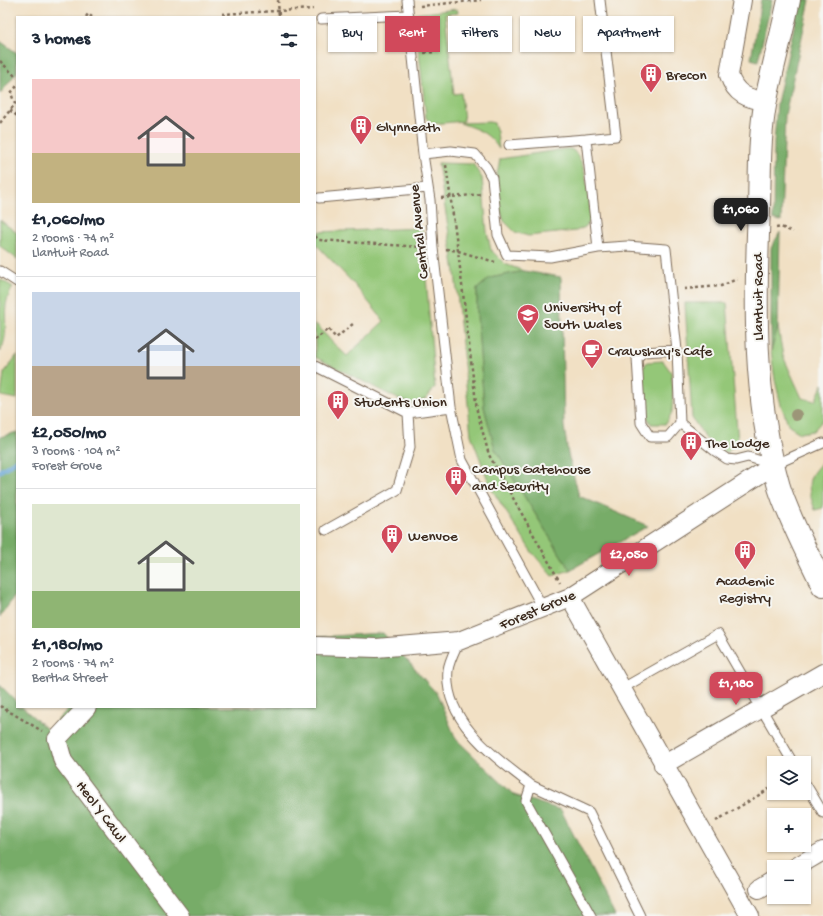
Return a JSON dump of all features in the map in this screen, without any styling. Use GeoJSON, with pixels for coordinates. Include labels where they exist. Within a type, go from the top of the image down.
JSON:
{"type":"FeatureCollection","features":[{"type":"Feature","properties":{"kind":"main road","name":"Llantwit Road"},"geometry":{"type":"LineString","coordinates":[[789,0],[766,101],[762,139],[757,253],[757,363],[768,437],[774,465],[789,512],[823,586]]}},
{"type":"Feature","properties":{"kind":"street"},"geometry":{"type":"LineString","coordinates":[[742,0],[729,75],[733,86],[741,94],[754,100],[766,101]]}},
{"type":"Feature","properties":{"kind":"street","name":"Forest Grove"},"geometry":{"type":"LineString","coordinates":[[316,646],[376,648],[459,641],[570,598],[774,465]]}},
{"type":"Feature","properties":{"kind":"street"},"geometry":{"type":"LineString","coordinates":[[570,598],[663,765],[750,916]]}},
{"type":"Feature","properties":{"kind":"street"},"geometry":{"type":"LineString","coordinates":[[663,765],[823,673]]}},
{"type":"Feature","properties":{"kind":"street"},"geometry":{"type":"LineString","coordinates":[[57,739],[86,708]]}},
{"type":"Feature","properties":{"kind":"street","name":"Heol Y Cawl"},"geometry":{"type":"LineString","coordinates":[[57,739],[63,761],[180,916]]}},
{"type":"Feature","properties":{"kind":"street"},"geometry":{"type":"LineString","coordinates":[[808,860],[823,851]]}},
{"type":"Feature","properties":{"kind":"lane"},"geometry":{"type":"LineString","coordinates":[[509,145],[616,136],[600,0]]}},
{"type":"Feature","properties":{"kind":"lane"},"geometry":{"type":"LineString","coordinates":[[321,19],[407,8]]}},
{"type":"Feature","properties":{"kind":"lane","name":"Central Avenue"},"geometry":{"type":"LineString","coordinates":[[407,8],[423,154],[430,200],[451,407],[462,460],[543,608]]}},
{"type":"Feature","properties":{"kind":"lane"},"geometry":{"type":"LineString","coordinates":[[586,139],[598,248]]}},
{"type":"Feature","properties":{"kind":"lane"},"geometry":{"type":"LineString","coordinates":[[423,154],[451,151],[475,154],[486,167],[492,178],[498,235],[507,255],[550,257],[598,248],[627,246],[666,249],[677,350],[680,423],[668,437],[650,437],[641,423],[637,358],[643,352],[677,350]]}},
{"type":"Feature","properties":{"kind":"lane"},"geometry":{"type":"LineString","coordinates":[[319,198],[428,188]]}},
{"type":"Feature","properties":{"kind":"lane"},"geometry":{"type":"LineString","coordinates":[[0,271],[16,281]]}},
{"type":"Feature","properties":{"kind":"lane"},"geometry":{"type":"LineString","coordinates":[[316,367],[408,414],[451,407]]}},
{"type":"Feature","properties":{"kind":"lane"},"geometry":{"type":"LineString","coordinates":[[326,530],[397,490],[410,447],[408,414]]}},
{"type":"Feature","properties":{"kind":"lane"},"geometry":{"type":"LineString","coordinates":[[680,423],[727,459],[736,460],[748,457],[774,465],[823,443]]}},
{"type":"Feature","properties":{"kind":"lane"},"geometry":{"type":"LineString","coordinates":[[621,690],[718,634],[789,756]]}},
{"type":"Feature","properties":{"kind":"lane"},"geometry":{"type":"LineString","coordinates":[[459,641],[448,669],[449,696],[468,728],[499,760],[531,785],[589,812],[640,916]]}},
{"type":"Feature","properties":{"kind":"lane"},"geometry":{"type":"LineString","coordinates":[[531,785],[526,801],[591,916]]}},
{"type":"Feature","properties":{"kind":"lane"},"geometry":{"type":"LineString","coordinates":[[811,793],[823,813]]}},
{"type":"Feature","properties":{"kind":"path"},"geometry":{"type":"LineString","coordinates":[[278,0],[279,16]]}},
{"type":"Feature","properties":{"kind":"path"},"geometry":{"type":"LineString","coordinates":[[407,8],[481,0]]}},
{"type":"Feature","properties":{"kind":"path"},"geometry":{"type":"LineString","coordinates":[[222,14],[320,8]]}},
{"type":"Feature","properties":{"kind":"path"},"geometry":{"type":"LineString","coordinates":[[0,61],[16,77]]}},
{"type":"Feature","properties":{"kind":"path"},"geometry":{"type":"LineString","coordinates":[[0,122],[15,104],[11,93],[16,87]]}},
{"type":"Feature","properties":{"kind":"path"},"geometry":{"type":"LineString","coordinates":[[10,110],[16,115]]}},
{"type":"Feature","properties":{"kind":"path"},"geometry":{"type":"LineString","coordinates":[[446,165],[458,251],[476,411],[489,455],[570,598]]}},
{"type":"Feature","properties":{"kind":"path"},"geometry":{"type":"LineString","coordinates":[[430,200],[451,196],[493,194]]}},
{"type":"Feature","properties":{"kind":"path"},"geometry":{"type":"LineString","coordinates":[[772,228],[781,227],[793,232]]}},
{"type":"Feature","properties":{"kind":"path"},"geometry":{"type":"LineString","coordinates":[[316,237],[319,240],[458,251]]}},
{"type":"Feature","properties":{"kind":"path"},"geometry":{"type":"LineString","coordinates":[[676,290],[722,286],[743,276]]}},
{"type":"Feature","properties":{"kind":"path"},"geometry":{"type":"LineString","coordinates":[[316,339],[328,329],[336,338],[354,323]]}},
{"type":"Feature","properties":{"kind":"path"},"geometry":{"type":"LineString","coordinates":[[0,706],[57,739]]}},
{"type":"Feature","properties":{"kind":"path"},"geometry":{"type":"LineString","coordinates":[[700,830],[767,790]]}},
{"type":"Feature","properties":{"kind":"green space"},"geometry":{"type":"Polygon","coordinates":[[[761,0],[772,0],[758,61],[751,59],[761,0]]]}},
{"type":"Feature","properties":{"kind":"green space"},"geometry":{"type":"Polygon","coordinates":[[[800,0],[810,0],[785,115],[781,221],[773,219],[774,143],[777,103],[800,0]]]}},
{"type":"Feature","properties":{"kind":"green space"},"geometry":{"type":"Polygon","coordinates":[[[457,9],[458,13],[445,14],[448,52],[449,52],[454,94],[461,93],[464,121],[432,124],[426,118],[419,52],[440,52],[440,16],[415,16],[415,14],[457,9]]]}},
{"type":"Feature","properties":{"kind":"green space"},"geometry":{"type":"Polygon","coordinates":[[[0,41],[16,52],[16,73],[0,94],[0,41]]]}},
{"type":"Feature","properties":{"kind":"green space"},"geometry":{"type":"Polygon","coordinates":[[[460,123],[494,123],[497,132],[499,149],[487,135],[460,123]]]}},
{"type":"Feature","properties":{"kind":"green space"},"geometry":{"type":"Polygon","coordinates":[[[571,149],[577,154],[581,162],[587,182],[591,220],[585,227],[576,231],[528,236],[515,232],[504,221],[500,210],[496,179],[500,159],[571,149]]]}},
{"type":"Feature","properties":{"kind":"green space"},"geometry":{"type":"Polygon","coordinates":[[[438,163],[473,164],[482,178],[487,232],[491,250],[505,264],[524,271],[490,278],[477,289],[477,314],[484,407],[495,449],[570,570],[552,576],[531,551],[491,488],[471,435],[455,272],[438,163]]]}},
{"type":"Feature","properties":{"kind":"green space"},"geometry":{"type":"Polygon","coordinates":[[[0,220],[16,232],[16,258],[0,246],[0,220]]]}},
{"type":"Feature","properties":{"kind":"green space"},"geometry":{"type":"Polygon","coordinates":[[[422,228],[435,387],[427,398],[415,404],[400,400],[316,358],[316,324],[347,356],[384,321],[353,283],[316,244],[316,232],[422,228]]]}},
{"type":"Feature","properties":{"kind":"green space"},"geometry":{"type":"Polygon","coordinates":[[[780,232],[778,327],[771,351],[771,248],[780,232]]]}},
{"type":"Feature","properties":{"kind":"green space"},"geometry":{"type":"Polygon","coordinates":[[[524,271],[561,277],[564,426],[568,454],[579,496],[648,526],[570,570],[495,449],[484,407],[477,314],[477,289],[490,278],[524,271]]]}},
{"type":"Feature","properties":{"kind":"green space"},"geometry":{"type":"Polygon","coordinates":[[[0,279],[13,287],[6,305],[5,335],[0,352],[0,279]]]}},
{"type":"Feature","properties":{"kind":"green space"},"geometry":{"type":"Polygon","coordinates":[[[685,303],[727,303],[738,442],[726,453],[706,439],[692,418],[685,303]]]}},
{"type":"Feature","properties":{"kind":"green space"},"geometry":{"type":"Polygon","coordinates":[[[778,327],[783,356],[802,398],[815,401],[823,384],[823,420],[813,431],[800,433],[789,426],[781,405],[775,380],[771,351],[778,327]]]}},
{"type":"Feature","properties":{"kind":"green space"},"geometry":{"type":"Polygon","coordinates":[[[16,356],[16,399],[1,396],[4,373],[16,356]]]}},
{"type":"Feature","properties":{"kind":"green space"},"geometry":{"type":"Polygon","coordinates":[[[663,361],[671,372],[673,389],[672,412],[666,424],[651,424],[645,413],[641,371],[647,362],[663,361]]]}},
{"type":"Feature","properties":{"kind":"green space"},"geometry":{"type":"Polygon","coordinates":[[[16,432],[16,594],[0,617],[0,437],[16,432]]]}},
{"type":"Feature","properties":{"kind":"green space"},"geometry":{"type":"Polygon","coordinates":[[[823,462],[823,508],[815,510],[809,490],[809,484],[813,473],[823,462]]]}},
{"type":"Feature","properties":{"kind":"green space"},"geometry":{"type":"Polygon","coordinates":[[[383,633],[437,694],[456,739],[514,795],[561,810],[615,916],[0,916],[0,685],[16,701],[16,708],[23,708],[48,730],[69,708],[316,708],[316,637],[383,633]]]}},
{"type":"Feature","properties":{"kind":"waterway"},"geometry":{"type":"LineString","coordinates":[[0,471],[16,461]]}},
{"type":"Feature","properties":{"kind":"place","name":"Brecon"},"geometry":{"type":"Point","coordinates":[651,94]}},
{"type":"Feature","properties":{"kind":"place","name":"Glynneath"},"geometry":{"type":"Point","coordinates":[361,146]}},
{"type":"Feature","properties":{"kind":"place","name":"University of South Wales"},"geometry":{"type":"Point","coordinates":[528,334]}},
{"type":"Feature","properties":{"kind":"place","name":"Crawshay's Cafe"},"geometry":{"type":"Point","coordinates":[592,370]}},
{"type":"Feature","properties":{"kind":"place","name":"Students Union"},"geometry":{"type":"Point","coordinates":[338,420]}},
{"type":"Feature","properties":{"kind":"place","name":"The Lodge"},"geometry":{"type":"Point","coordinates":[691,462]}},
{"type":"Feature","properties":{"kind":"place","name":"Campus Gatehouse and Security"},"geometry":{"type":"Point","coordinates":[456,496]}},
{"type":"Feature","properties":{"kind":"place","name":"Wenvoe"},"geometry":{"type":"Point","coordinates":[392,554]}},
{"type":"Feature","properties":{"kind":"place","name":"Academic Registry"},"geometry":{"type":"Point","coordinates":[745,570]}}]}
